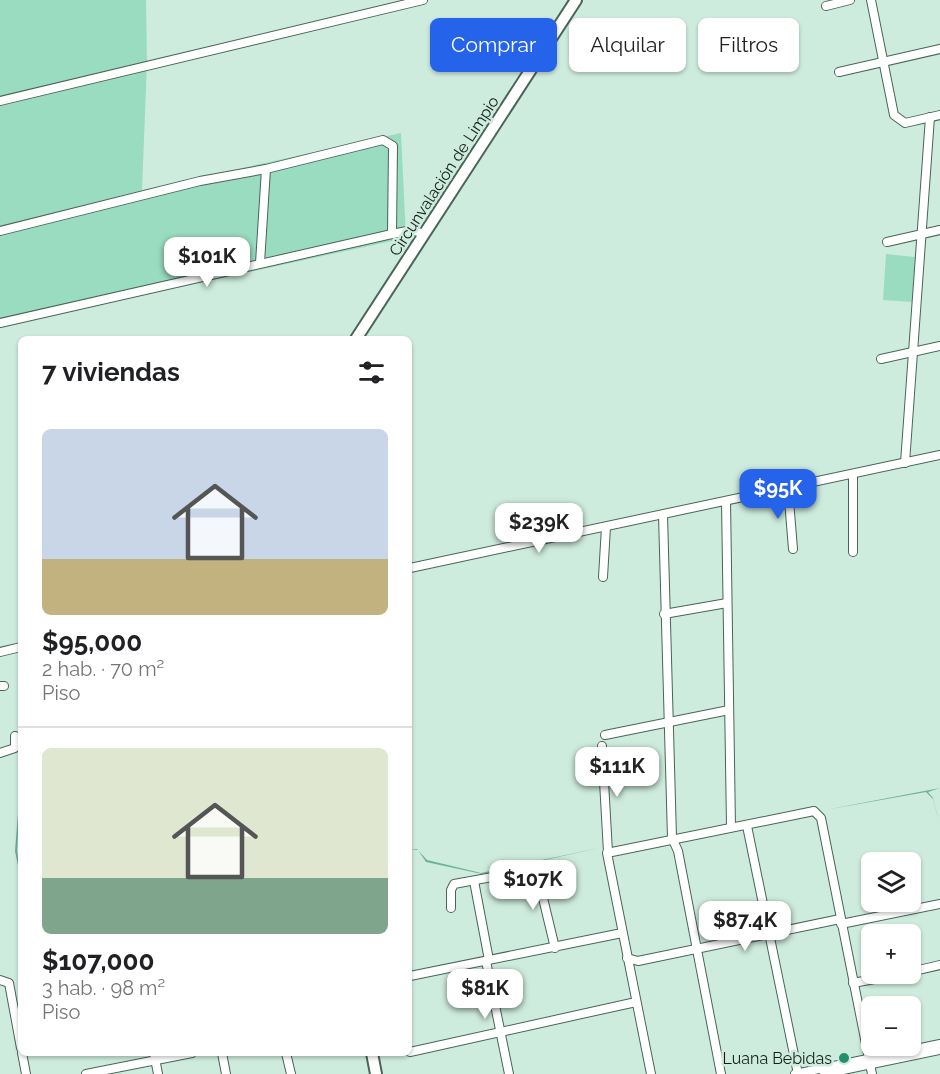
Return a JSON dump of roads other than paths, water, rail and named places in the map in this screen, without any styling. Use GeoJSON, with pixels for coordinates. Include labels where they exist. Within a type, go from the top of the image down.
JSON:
{"type":"FeatureCollection","features":[{"type":"Feature","properties":{"kind":"highway","name":"Circunvalación de Limpio"},"geometry":{"type":"LineString","coordinates":[[358,336],[576,0]]}},
{"type":"Feature","properties":{"kind":"highway"},"geometry":{"type":"LineString","coordinates":[[373,1056],[376,1074]]}},
{"type":"Feature","properties":{"kind":"street"},"geometry":{"type":"LineString","coordinates":[[0,101],[423,0]]}},
{"type":"Feature","properties":{"kind":"street"},"geometry":{"type":"LineString","coordinates":[[826,6],[850,0]]}},
{"type":"Feature","properties":{"kind":"street"},"geometry":{"type":"LineString","coordinates":[[871,0],[894,115],[905,123],[940,115]]}},
{"type":"Feature","properties":{"kind":"street"},"geometry":{"type":"LineString","coordinates":[[839,72],[940,49]]}},
{"type":"Feature","properties":{"kind":"street"},"geometry":{"type":"LineString","coordinates":[[905,463],[930,117]]}},
{"type":"Feature","properties":{"kind":"street"},"geometry":{"type":"LineString","coordinates":[[0,231],[200,181],[266,169],[387,141],[393,146],[392,234]]}},
{"type":"Feature","properties":{"kind":"street"},"geometry":{"type":"LineString","coordinates":[[260,264],[266,169]]}},
{"type":"Feature","properties":{"kind":"street"},"geometry":{"type":"LineString","coordinates":[[0,323],[392,234],[412,230],[424,234]]}},
{"type":"Feature","properties":{"kind":"street"},"geometry":{"type":"LineString","coordinates":[[887,242],[940,230]]}},
{"type":"Feature","properties":{"kind":"street"},"geometry":{"type":"LineString","coordinates":[[881,359],[940,346]]}},
{"type":"Feature","properties":{"kind":"street"},"geometry":{"type":"LineString","coordinates":[[412,568],[940,455]]}},
{"type":"Feature","properties":{"kind":"street"},"geometry":{"type":"LineString","coordinates":[[853,474],[853,552]]}},
{"type":"Feature","properties":{"kind":"street"},"geometry":{"type":"LineString","coordinates":[[788,488],[793,549]]}},
{"type":"Feature","properties":{"kind":"street"},"geometry":{"type":"LineString","coordinates":[[726,501],[731,827]]}},
{"type":"Feature","properties":{"kind":"street"},"geometry":{"type":"LineString","coordinates":[[663,515],[672,838],[678,852],[721,1074]]}},
{"type":"Feature","properties":{"kind":"street"},"geometry":{"type":"LineString","coordinates":[[603,577],[606,527]]}},
{"type":"Feature","properties":{"kind":"street"},"geometry":{"type":"LineString","coordinates":[[664,614],[728,603]]}},
{"type":"Feature","properties":{"kind":"street"},"geometry":{"type":"LineString","coordinates":[[0,652],[18,648]]}},
{"type":"Feature","properties":{"kind":"street"},"geometry":{"type":"LineString","coordinates":[[605,735],[729,710]]}},
{"type":"Feature","properties":{"kind":"street"},"geometry":{"type":"LineString","coordinates":[[0,753],[15,748],[15,736]]}},
{"type":"Feature","properties":{"kind":"street"},"geometry":{"type":"LineString","coordinates":[[602,746],[608,852],[606,856],[651,1074]]}},
{"type":"Feature","properties":{"kind":"street"},"geometry":{"type":"LineString","coordinates":[[608,852],[814,811],[821,818],[872,1074]]}},
{"type":"Feature","properties":{"kind":"street"},"geometry":{"type":"LineString","coordinates":[[747,826],[797,1074],[940,1050]]}},
{"type":"Feature","properties":{"kind":"street"},"geometry":{"type":"LineString","coordinates":[[451,908],[453,886],[536,868],[555,948]]}},
{"type":"Feature","properties":{"kind":"street"},"geometry":{"type":"LineString","coordinates":[[474,881],[509,1074]]}},
{"type":"Feature","properties":{"kind":"street"},"geometry":{"type":"LineString","coordinates":[[627,958],[638,961],[769,934],[940,904]]}},
{"type":"Feature","properties":{"kind":"street"},"geometry":{"type":"LineString","coordinates":[[412,976],[622,933]]}},
{"type":"Feature","properties":{"kind":"street"},"geometry":{"type":"LineString","coordinates":[[921,969],[940,965]]}},
{"type":"Feature","properties":{"kind":"street"},"geometry":{"type":"LineString","coordinates":[[0,980],[9,983],[18,1032]]}},
{"type":"Feature","properties":{"kind":"street"},"geometry":{"type":"LineString","coordinates":[[853,983],[861,982]]}},
{"type":"Feature","properties":{"kind":"street"},"geometry":{"type":"LineString","coordinates":[[412,1052],[636,1002]]}},
{"type":"Feature","properties":{"kind":"street"},"geometry":{"type":"LineString","coordinates":[[824,1074],[940,1044]]}},
{"type":"Feature","properties":{"kind":"street"},"geometry":{"type":"LineString","coordinates":[[23,1056],[26,1074]]}},
{"type":"Feature","properties":{"kind":"street"},"geometry":{"type":"LineString","coordinates":[[223,1056],[226,1074]]}},
{"type":"Feature","properties":{"kind":"street"},"geometry":{"type":"LineString","coordinates":[[287,1056],[291,1074]]}},
{"type":"Feature","properties":{"kind":"street"},"geometry":{"type":"LineString","coordinates":[[86,1074],[155,1057],[159,1074]]}},
{"type":"Feature","properties":{"kind":"place","name":"Luana Bebidas"},"geometry":{"type":"Point","coordinates":[844,1058]}}]}
